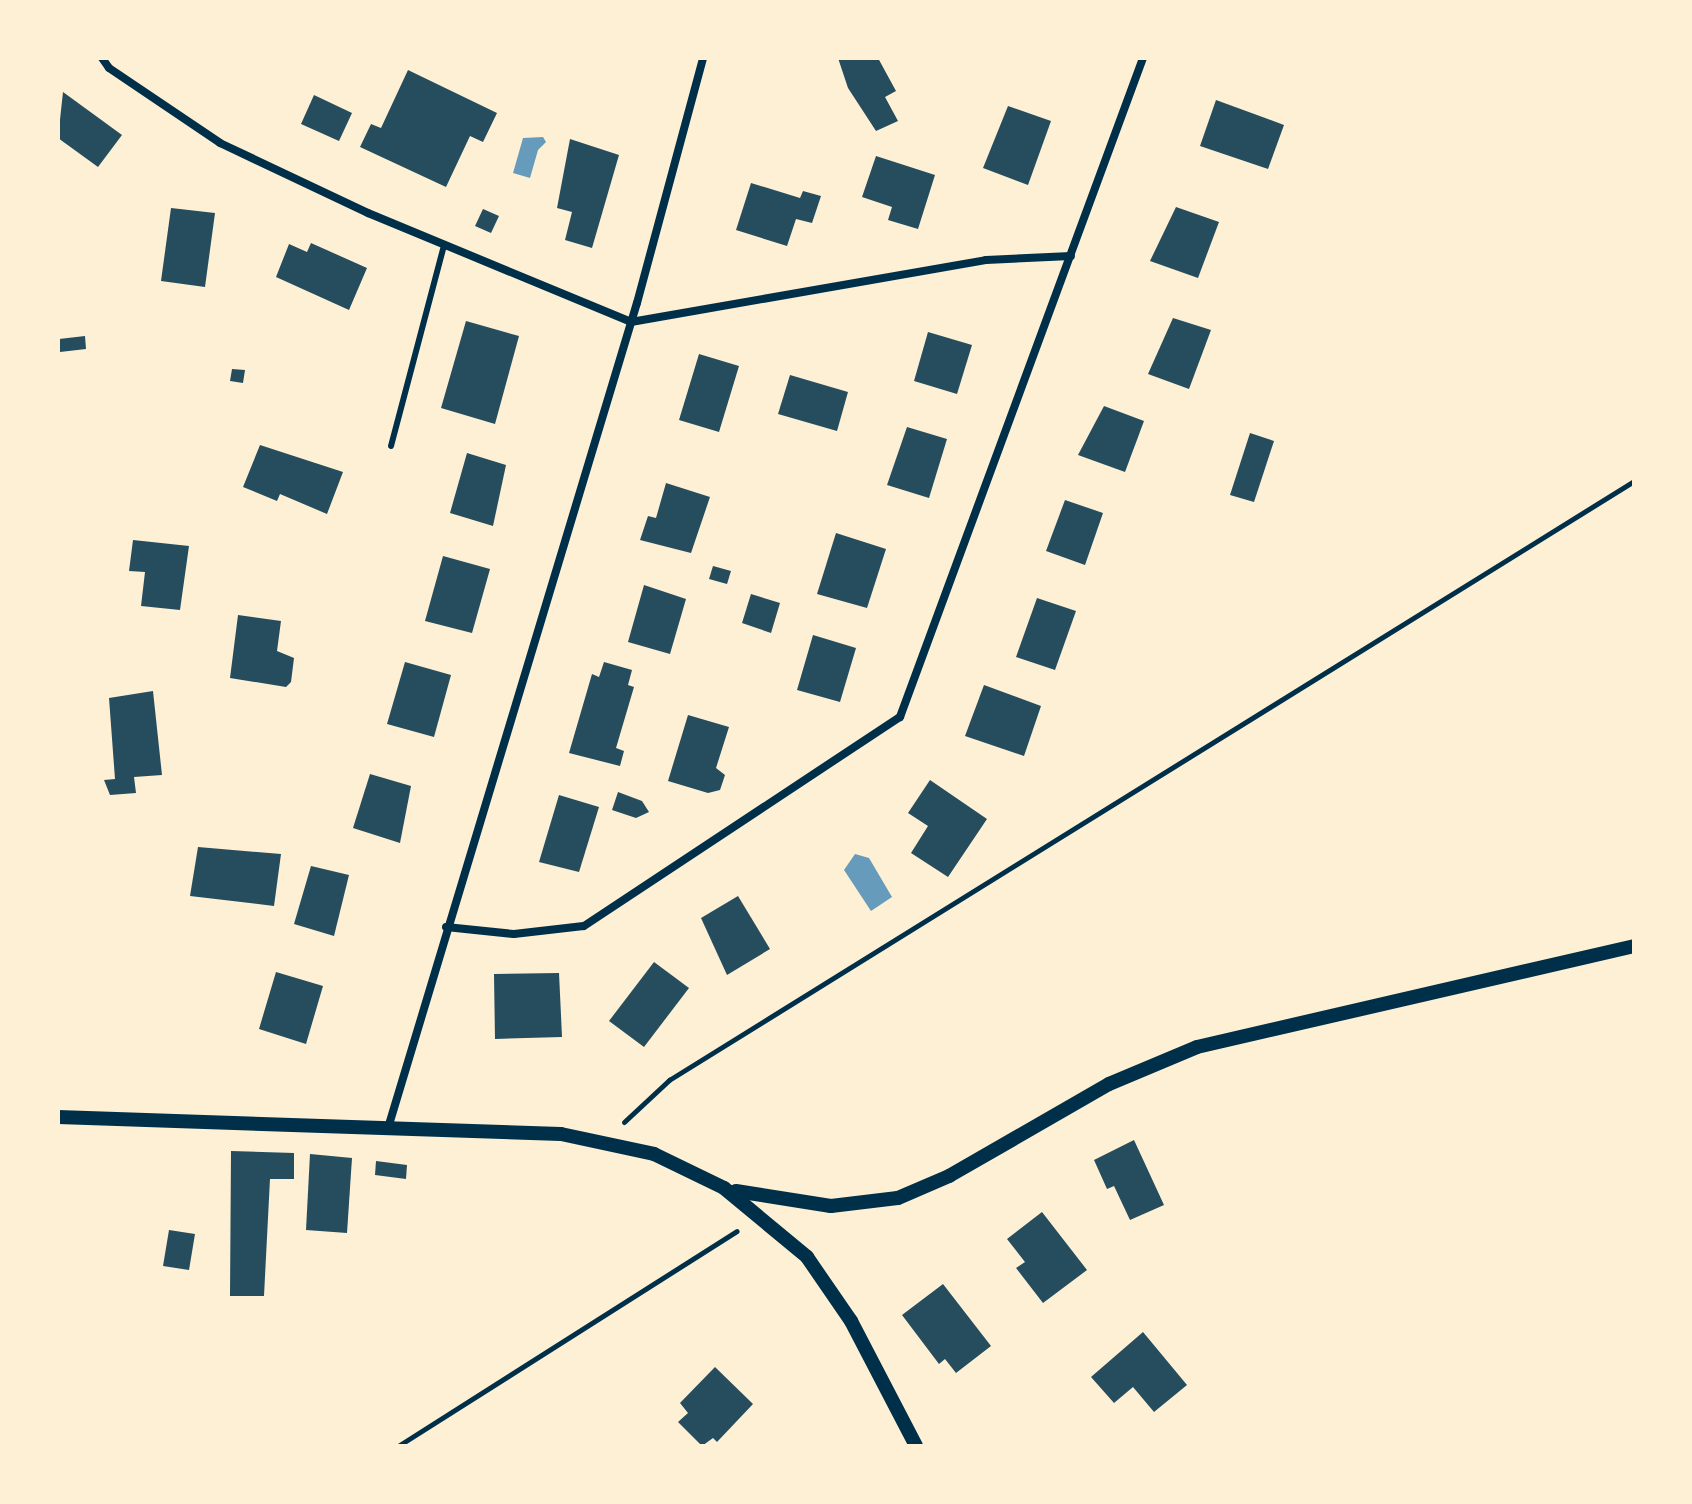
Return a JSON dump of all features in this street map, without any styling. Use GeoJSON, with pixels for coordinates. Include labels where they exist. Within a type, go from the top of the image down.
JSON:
{"type":"FeatureCollection","features":[{"type":"Feature","properties":{"kind":"street"},"geometry":{"type":"LineString","coordinates":[[102,58],[109,68],[220,143],[444,245],[631,322],[986,260],[1071,256]]}},
{"type":"Feature","properties":{"kind":"street"},"geometry":{"type":"LineString","coordinates":[[388,1128],[446,927],[631,322],[703,58]]}},
{"type":"Feature","properties":{"kind":"street"},"geometry":{"type":"LineString","coordinates":[[446,927],[514,934],[584,926],[900,717],[1143,58]]}},
{"type":"Feature","properties":{"kind":"street"},"geometry":{"type":"LineString","coordinates":[[58,1117],[561,1134],[626,1145],[724,1188],[795,1204],[864,1205],[898,1198],[949,1176],[1109,1084],[1197,1047],[1634,946]]}},
{"type":"Feature","properties":{"kind":"street"},"geometry":{"type":"LineString","coordinates":[[724,1188],[762,1215],[825,1280],[916,1446]]}},
{"type":"Feature","properties":{"kind":"lane"},"geometry":{"type":"LineString","coordinates":[[391,446],[444,245]]}},
{"type":"Feature","properties":{"kind":"path"},"geometry":{"type":"LineString","coordinates":[[602,1141],[669,1080],[1634,481]]}},
{"type":"Feature","properties":{"kind":"path"},"geometry":{"type":"LineString","coordinates":[[398,1446],[762,1215]]}},
{"type":"Feature","properties":{"kind":"water"},"geometry":{"type":"Polygon","coordinates":[[[543,137],[546,142],[538,150],[530,178],[513,173],[523,138],[543,137]]]}},
{"type":"Feature","properties":{"kind":"water"},"geometry":{"type":"Polygon","coordinates":[[[855,854],[869,858],[892,897],[871,911],[844,870],[855,854]]]}},
{"type":"Feature","properties":{"kind":"building"},"geometry":{"type":"Polygon","coordinates":[[[838,58],[878,58],[896,91],[885,97],[898,121],[876,131],[848,88],[838,58]]]}},
{"type":"Feature","properties":{"kind":"building"},"geometry":{"type":"Polygon","coordinates":[[[408,70],[497,113],[483,142],[470,136],[446,187],[360,147],[371,124],[381,128],[408,70]]]}},
{"type":"Feature","properties":{"kind":"building"},"geometry":{"type":"Polygon","coordinates":[[[63,92],[122,135],[98,167],[58,138],[63,92]]]}},
{"type":"Feature","properties":{"kind":"building"},"geometry":{"type":"Polygon","coordinates":[[[314,95],[352,113],[339,141],[301,124],[314,95]]]}},
{"type":"Feature","properties":{"kind":"building"},"geometry":{"type":"Polygon","coordinates":[[[1216,100],[1284,125],[1268,169],[1200,146],[1216,100]]]}},
{"type":"Feature","properties":{"kind":"building"},"geometry":{"type":"Polygon","coordinates":[[[1008,106],[1051,121],[1028,185],[983,168],[1008,106]]]}},
{"type":"Feature","properties":{"kind":"building"},"geometry":{"type":"Polygon","coordinates":[[[570,139],[619,155],[592,248],[565,240],[572,212],[557,208],[570,139]]]}},
{"type":"Feature","properties":{"kind":"building"},"geometry":{"type":"Polygon","coordinates":[[[876,156],[935,175],[918,229],[888,220],[892,207],[862,197],[876,156]]]}},
{"type":"Feature","properties":{"kind":"building"},"geometry":{"type":"Polygon","coordinates":[[[751,183],[800,198],[803,191],[821,196],[812,223],[796,219],[787,246],[736,230],[751,183]]]}},
{"type":"Feature","properties":{"kind":"building"},"geometry":{"type":"Polygon","coordinates":[[[1176,207],[1219,222],[1198,278],[1150,261],[1176,207]]]}},
{"type":"Feature","properties":{"kind":"building"},"geometry":{"type":"Polygon","coordinates":[[[171,208],[215,213],[205,287],[161,281],[171,208]]]}},
{"type":"Feature","properties":{"kind":"building"},"geometry":{"type":"Polygon","coordinates":[[[483,209],[499,216],[491,233],[475,226],[483,209]]]}},
{"type":"Feature","properties":{"kind":"building"},"geometry":{"type":"Polygon","coordinates":[[[311,243],[367,268],[349,310],[276,277],[289,244],[307,252],[311,243]]]}},
{"type":"Feature","properties":{"kind":"building"},"geometry":{"type":"Polygon","coordinates":[[[1173,318],[1211,330],[1189,389],[1148,374],[1173,318]]]}},
{"type":"Feature","properties":{"kind":"building"},"geometry":{"type":"Polygon","coordinates":[[[466,321],[519,336],[495,424],[441,408],[466,321]]]}},
{"type":"Feature","properties":{"kind":"building"},"geometry":{"type":"Polygon","coordinates":[[[928,332],[972,345],[957,394],[914,381],[928,332]]]}},
{"type":"Feature","properties":{"kind":"building"},"geometry":{"type":"Polygon","coordinates":[[[85,336],[86,349],[60,352],[59,339],[85,336]]]}},
{"type":"Feature","properties":{"kind":"building"},"geometry":{"type":"Polygon","coordinates":[[[699,354],[739,366],[719,432],[679,420],[699,354]]]}},
{"type":"Feature","properties":{"kind":"building"},"geometry":{"type":"Polygon","coordinates":[[[232,369],[245,370],[243,383],[230,381],[232,369]]]}},
{"type":"Feature","properties":{"kind":"building"},"geometry":{"type":"Polygon","coordinates":[[[790,375],[848,392],[837,431],[778,414],[790,375]]]}},
{"type":"Feature","properties":{"kind":"building"},"geometry":{"type":"Polygon","coordinates":[[[1104,406],[1144,421],[1125,472],[1078,455],[1104,406]]]}},
{"type":"Feature","properties":{"kind":"building"},"geometry":{"type":"Polygon","coordinates":[[[907,427],[947,439],[929,498],[887,485],[907,427]]]}},
{"type":"Feature","properties":{"kind":"building"},"geometry":{"type":"Polygon","coordinates":[[[1250,433],[1274,441],[1254,502],[1230,495],[1250,433]]]}},
{"type":"Feature","properties":{"kind":"building"},"geometry":{"type":"Polygon","coordinates":[[[260,445],[343,472],[327,514],[280,494],[277,501],[243,487],[260,445]]]}},
{"type":"Feature","properties":{"kind":"building"},"geometry":{"type":"Polygon","coordinates":[[[467,453],[506,465],[493,526],[450,513],[467,453]]]}},
{"type":"Feature","properties":{"kind":"building"},"geometry":{"type":"Polygon","coordinates":[[[666,483],[710,497],[691,553],[640,540],[648,516],[656,518],[666,483]]]}},
{"type":"Feature","properties":{"kind":"building"},"geometry":{"type":"Polygon","coordinates":[[[1065,500],[1103,513],[1085,565],[1046,551],[1065,500]]]}},
{"type":"Feature","properties":{"kind":"building"},"geometry":{"type":"Polygon","coordinates":[[[836,533],[886,549],[867,608],[817,594],[836,533]]]}},
{"type":"Feature","properties":{"kind":"building"},"geometry":{"type":"Polygon","coordinates":[[[133,540],[189,546],[180,610],[141,606],[145,572],[129,571],[133,540]]]}},
{"type":"Feature","properties":{"kind":"building"},"geometry":{"type":"Polygon","coordinates":[[[443,556],[490,569],[472,633],[425,621],[443,556]]]}},
{"type":"Feature","properties":{"kind":"building"},"geometry":{"type":"Polygon","coordinates":[[[713,566],[731,571],[727,584],[709,579],[713,566]]]}},
{"type":"Feature","properties":{"kind":"building"},"geometry":{"type":"Polygon","coordinates":[[[644,585],[686,599],[670,654],[628,642],[644,585]]]}},
{"type":"Feature","properties":{"kind":"building"},"geometry":{"type":"Polygon","coordinates":[[[751,594],[780,603],[771,633],[742,623],[751,594]]]}},
{"type":"Feature","properties":{"kind":"building"},"geometry":{"type":"Polygon","coordinates":[[[1037,598],[1076,611],[1055,670],[1016,657],[1037,598]]]}},
{"type":"Feature","properties":{"kind":"building"},"geometry":{"type":"Polygon","coordinates":[[[238,615],[281,621],[277,651],[294,658],[291,682],[286,687],[230,678],[238,615]]]}},
{"type":"Feature","properties":{"kind":"building"},"geometry":{"type":"Polygon","coordinates":[[[813,635],[856,648],[840,702],[797,690],[813,635]]]}},
{"type":"Feature","properties":{"kind":"building"},"geometry":{"type":"Polygon","coordinates":[[[405,662],[451,675],[434,737],[387,724],[405,662]]]}},
{"type":"Feature","properties":{"kind":"building"},"geometry":{"type":"Polygon","coordinates":[[[604,662],[632,670],[628,685],[634,687],[616,748],[624,751],[620,766],[569,753],[592,674],[599,677],[604,662]]]}},
{"type":"Feature","properties":{"kind":"building"},"geometry":{"type":"Polygon","coordinates":[[[984,685],[1041,706],[1024,756],[965,736],[984,685]]]}},
{"type":"Feature","properties":{"kind":"building"},"geometry":{"type":"Polygon","coordinates":[[[153,691],[162,775],[134,777],[136,793],[110,795],[104,780],[115,779],[109,698],[153,691]]]}},
{"type":"Feature","properties":{"kind":"building"},"geometry":{"type":"Polygon","coordinates":[[[688,715],[729,727],[716,768],[725,775],[720,790],[708,793],[668,781],[688,715]]]}},
{"type":"Feature","properties":{"kind":"building"},"geometry":{"type":"Polygon","coordinates":[[[370,774],[411,786],[400,843],[353,828],[370,774]]]}},
{"type":"Feature","properties":{"kind":"building"},"geometry":{"type":"Polygon","coordinates":[[[930,780],[987,819],[948,877],[911,853],[928,826],[908,813],[930,780]]]}},
{"type":"Feature","properties":{"kind":"building"},"geometry":{"type":"Polygon","coordinates":[[[618,792],[642,801],[649,812],[636,818],[612,810],[618,792]]]}},
{"type":"Feature","properties":{"kind":"building"},"geometry":{"type":"Polygon","coordinates":[[[559,795],[599,807],[579,872],[539,862],[559,795]]]}},
{"type":"Feature","properties":{"kind":"building"},"geometry":{"type":"Polygon","coordinates":[[[198,847],[281,854],[274,906],[190,896],[198,847]]]}},
{"type":"Feature","properties":{"kind":"building"},"geometry":{"type":"Polygon","coordinates":[[[311,866],[349,875],[334,936],[294,924],[311,866]]]}},
{"type":"Feature","properties":{"kind":"building"},"geometry":{"type":"Polygon","coordinates":[[[738,896],[770,949],[727,975],[701,918],[738,896]]]}},
{"type":"Feature","properties":{"kind":"building"},"geometry":{"type":"Polygon","coordinates":[[[654,962],[689,988],[644,1047],[609,1021],[654,962]]]}},
{"type":"Feature","properties":{"kind":"building"},"geometry":{"type":"Polygon","coordinates":[[[276,972],[323,986],[306,1044],[259,1029],[276,972]]]}},
{"type":"Feature","properties":{"kind":"building"},"geometry":{"type":"Polygon","coordinates":[[[559,973],[562,1037],[495,1039],[494,974],[559,973]]]}},
{"type":"Feature","properties":{"kind":"building"},"geometry":{"type":"Polygon","coordinates":[[[1134,1140],[1164,1205],[1130,1220],[1114,1186],[1107,1189],[1094,1160],[1134,1140]]]}},
{"type":"Feature","properties":{"kind":"building"},"geometry":{"type":"Polygon","coordinates":[[[231,1151],[294,1153],[294,1179],[270,1179],[264,1296],[230,1296],[231,1151]]]}},
{"type":"Feature","properties":{"kind":"building"},"geometry":{"type":"Polygon","coordinates":[[[310,1154],[352,1158],[347,1233],[306,1230],[310,1154]]]}},
{"type":"Feature","properties":{"kind":"building"},"geometry":{"type":"Polygon","coordinates":[[[376,1161],[407,1165],[406,1179],[375,1175],[376,1161]]]}},
{"type":"Feature","properties":{"kind":"building"},"geometry":{"type":"Polygon","coordinates":[[[1042,1212],[1087,1270],[1043,1303],[1016,1268],[1025,1262],[1007,1239],[1042,1212]]]}},
{"type":"Feature","properties":{"kind":"building"},"geometry":{"type":"Polygon","coordinates":[[[169,1230],[195,1234],[189,1270],[163,1266],[169,1230]]]}},
{"type":"Feature","properties":{"kind":"building"},"geometry":{"type":"Polygon","coordinates":[[[943,1284],[991,1346],[956,1373],[945,1359],[939,1364],[902,1315],[943,1284]]]}},
{"type":"Feature","properties":{"kind":"building"},"geometry":{"type":"Polygon","coordinates":[[[1143,1332],[1187,1385],[1154,1412],[1133,1387],[1114,1403],[1091,1377],[1143,1332]]]}},
{"type":"Feature","properties":{"kind":"building"},"geometry":{"type":"Polygon","coordinates":[[[715,1367],[753,1404],[717,1442],[713,1438],[702,1446],[678,1422],[688,1413],[680,1403],[715,1367]]]}}]}
